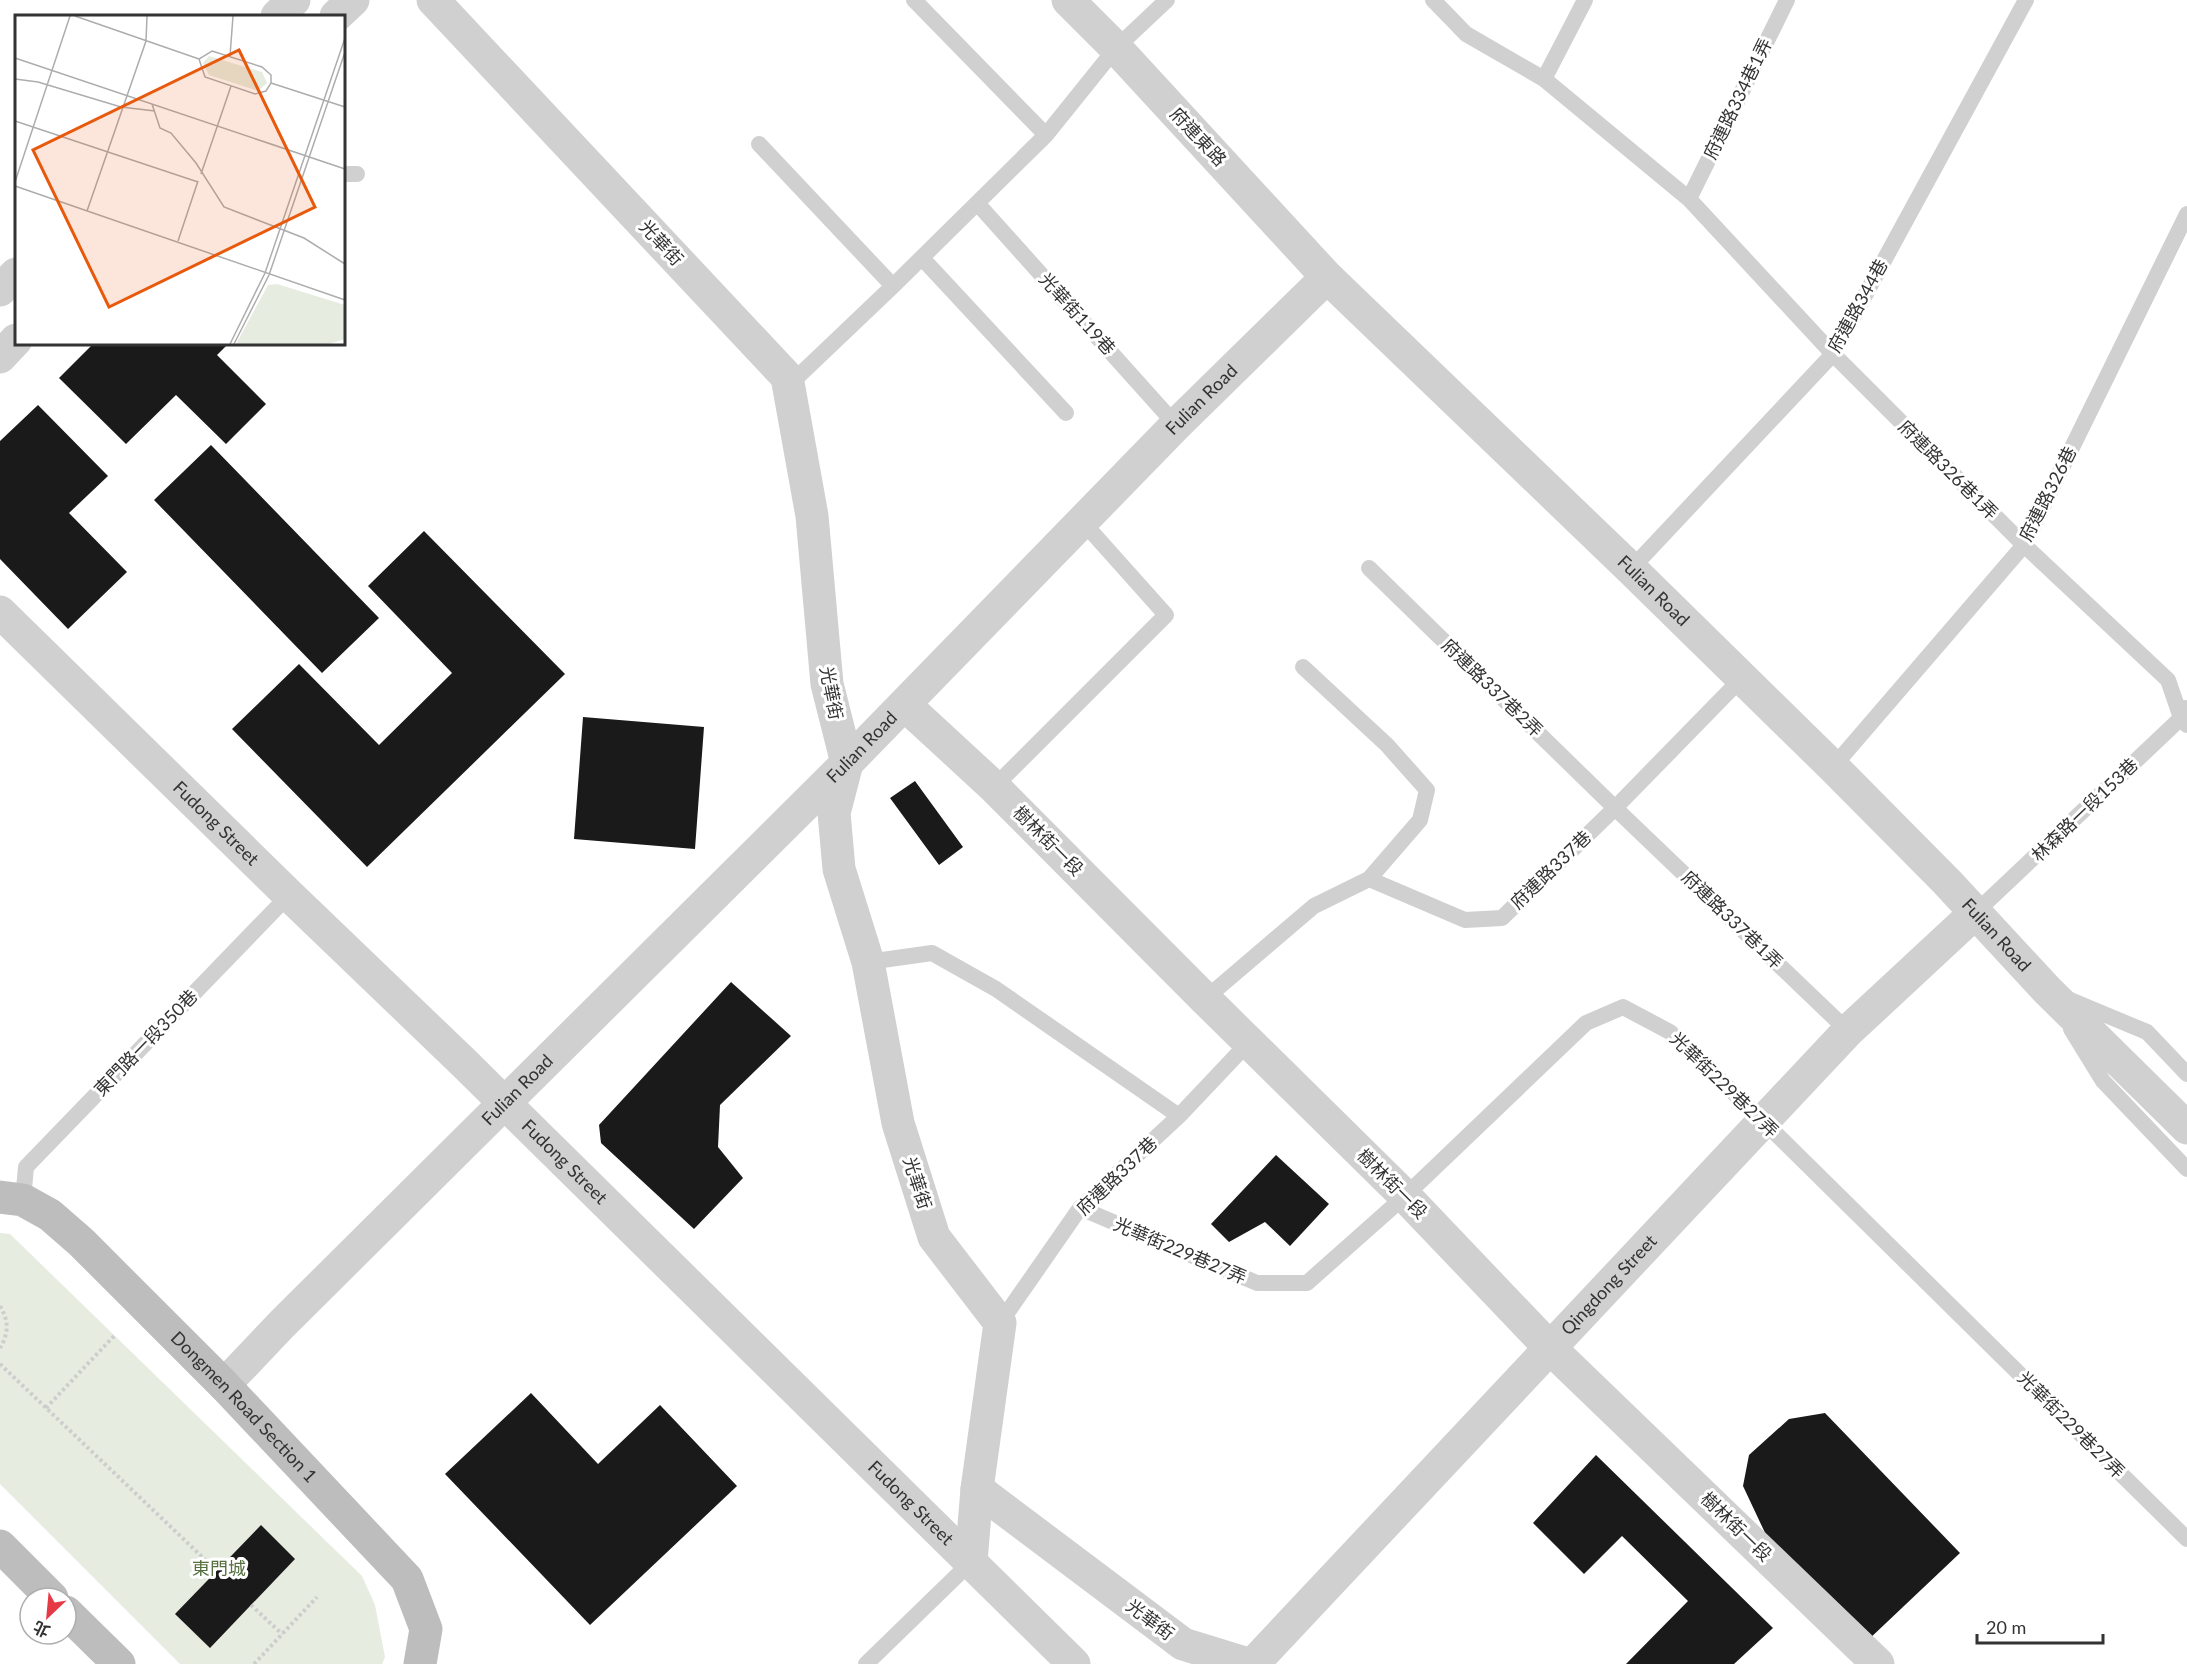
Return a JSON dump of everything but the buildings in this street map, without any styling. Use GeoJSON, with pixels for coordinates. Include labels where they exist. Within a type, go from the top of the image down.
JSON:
{"type":"FeatureCollection","features":[{"type":"Feature","properties":{"kind":"main road","name":"Dongmen Road Section 1"},"geometry":{"type":"LineString","coordinates":[[11,1198],[50,1215],[81,1242],[224,1385],[407,1579],[426,1629],[420,1664]]}},
{"type":"Feature","properties":{"kind":"main road"},"geometry":{"type":"LineString","coordinates":[[0,1546],[40,1586]]}},
{"type":"Feature","properties":{"kind":"main road"},"geometry":{"type":"LineString","coordinates":[[78,1627],[104,1659]]}},
{"type":"Feature","properties":{"kind":"street"},"geometry":{"type":"LineString","coordinates":[[278,15],[294,0]]}},
{"type":"Feature","properties":{"kind":"street"},"geometry":{"type":"LineString","coordinates":[[337,15],[352,0]]}},
{"type":"Feature","properties":{"kind":"street","name":"光華街"},"geometry":{"type":"LineString","coordinates":[[433,0],[787,377],[813,516],[827,684],[847,763],[834,813],[839,869],[868,962],[898,1123],[934,1237],[1000,1323]]}},
{"type":"Feature","properties":{"kind":"street","name":"府連東路"},"geometry":{"type":"LineString","coordinates":[[1068,0],[1116,48],[1326,277]]}},
{"type":"Feature","properties":{"kind":"street"},"geometry":{"type":"LineString","coordinates":[[0,290],[15,275]]}},
{"type":"Feature","properties":{"kind":"street","name":"Fulian Road"},"geometry":{"type":"LineString","coordinates":[[224,1385],[282,1324],[905,705],[1176,425],[1326,277],[1631,569],[1833,767],[1947,882],[2047,990],[2187,1128]]}},
{"type":"Feature","properties":{"kind":"street"},"geometry":{"type":"LineString","coordinates":[[0,357],[15,341]]}},
{"type":"Feature","properties":{"kind":"street","name":"Fudong Street"},"geometry":{"type":"LineString","coordinates":[[0,612],[505,1103],[1074,1664]]}},
{"type":"Feature","properties":{"kind":"street","name":"樹林街一段"},"geometry":{"type":"LineString","coordinates":[[905,705],[994,787],[1205,999],[1406,1196],[1550,1348],[1878,1664]]}},
{"type":"Feature","properties":{"kind":"street","name":"Qingdong Street"},"geometry":{"type":"LineString","coordinates":[[1253,1664],[1848,1031],[1976,914]]}},
{"type":"Feature","properties":{"kind":"street"},"geometry":{"type":"LineString","coordinates":[[971,1562],[977,1489],[1000,1323]]}},
{"type":"Feature","properties":{"kind":"street","name":"光華街"},"geometry":{"type":"LineString","coordinates":[[977,1489],[1183,1644],[1248,1664]]}},
{"type":"Feature","properties":{"kind":"lane"},"geometry":{"type":"LineString","coordinates":[[914,0],[1046,135]]}},
{"type":"Feature","properties":{"kind":"lane"},"geometry":{"type":"LineString","coordinates":[[788,386],[1046,135],[1116,48],[1167,0]]}},
{"type":"Feature","properties":{"kind":"lane"},"geometry":{"type":"LineString","coordinates":[[1432,0],[1466,33],[1544,79],[1689,199],[1833,354]]}},
{"type":"Feature","properties":{"kind":"lane"},"geometry":{"type":"LineString","coordinates":[[1544,79],[1585,0]]}},
{"type":"Feature","properties":{"kind":"lane","name":"府連路334巷1弄"},"geometry":{"type":"LineString","coordinates":[[1689,199],[1787,0]]}},
{"type":"Feature","properties":{"kind":"lane","name":"府連路344巷"},"geometry":{"type":"LineString","coordinates":[[1631,569],[1833,354],[2026,0]]}},
{"type":"Feature","properties":{"kind":"lane"},"geometry":{"type":"LineString","coordinates":[[759,144],[893,286]]}},
{"type":"Feature","properties":{"kind":"lane","name":"光華街119巷"},"geometry":{"type":"LineString","coordinates":[[977,203],[1176,425]]}},
{"type":"Feature","properties":{"kind":"lane","name":"府連路326巷"},"geometry":{"type":"LineString","coordinates":[[1833,767],[2024,545],[2187,214]]}},
{"type":"Feature","properties":{"kind":"lane"},"geometry":{"type":"LineString","coordinates":[[922,258],[1066,413]]}},
{"type":"Feature","properties":{"kind":"lane","name":"府連路326巷1弄"},"geometry":{"type":"LineString","coordinates":[[1833,354],[2024,545],[2168,680],[2184,722]]}},
{"type":"Feature","properties":{"kind":"lane"},"geometry":{"type":"LineString","coordinates":[[994,787],[1166,615],[1082,521]]}},
{"type":"Feature","properties":{"kind":"lane","name":"府連路337巷2弄"},"geometry":{"type":"LineString","coordinates":[[1369,568],[1615,808]]}},
{"type":"Feature","properties":{"kind":"lane"},"geometry":{"type":"LineString","coordinates":[[1205,999],[1314,906],[1369,879],[1420,819],[1427,790],[1387,745],[1303,667]]}},
{"type":"Feature","properties":{"kind":"lane","name":"府連路337巷"},"geometry":{"type":"LineString","coordinates":[[1369,879],[1465,920],[1502,918],[1615,808],[1742,678]]}},
{"type":"Feature","properties":{"kind":"lane","name":"林森路一段153巷"},"geometry":{"type":"LineString","coordinates":[[1976,914],[2184,722],[2187,701]]}},
{"type":"Feature","properties":{"kind":"lane","name":"府連路337巷1弄"},"geometry":{"type":"LineString","coordinates":[[1615,808],[1848,1031]]}},
{"type":"Feature","properties":{"kind":"lane","name":"東門路一段350巷"},"geometry":{"type":"LineString","coordinates":[[11,1198],[26,1167],[289,895]]}},
{"type":"Feature","properties":{"kind":"lane"},"geometry":{"type":"LineString","coordinates":[[868,962],[932,953],[996,989],[1179,1116]]}},
{"type":"Feature","properties":{"kind":"lane"},"geometry":{"type":"LineString","coordinates":[[2047,990],[2147,1032],[2187,1074]]}},
{"type":"Feature","properties":{"kind":"lane"},"geometry":{"type":"LineString","coordinates":[[2047,990],[2103,1081],[2187,1169]]}},
{"type":"Feature","properties":{"kind":"lane","name":"光華街229巷27弄"},"geometry":{"type":"LineString","coordinates":[[1080,1208],[1257,1283],[1307,1283],[1406,1196],[1586,1023],[1623,1007],[1670,1032],[2187,1539]]}},
{"type":"Feature","properties":{"kind":"lane","name":"府連路337巷"},"geometry":{"type":"LineString","coordinates":[[1000,1323],[1080,1208],[1179,1116],[1249,1042]]}},
{"type":"Feature","properties":{"kind":"lane"},"geometry":{"type":"LineString","coordinates":[[866,1664],[971,1562]]}},
{"type":"Feature","properties":{"kind":"path"},"geometry":{"type":"LineString","coordinates":[[0,1306],[6,1316],[8,1327],[6,1338],[0,1348]]}},
{"type":"Feature","properties":{"kind":"path"},"geometry":{"type":"LineString","coordinates":[[46,1408],[114,1336]]}},
{"type":"Feature","properties":{"kind":"path"},"geometry":{"type":"LineString","coordinates":[[0,1364],[217,1571]]}},
{"type":"Feature","properties":{"kind":"path"},"geometry":{"type":"LineString","coordinates":[[254,1664],[317,1597]]}},
{"type":"Feature","properties":{"kind":"path"},"geometry":{"type":"LineString","coordinates":[[251,1605],[282,1634]]}},
{"type":"Feature","properties":{"kind":"green space","name":"東門城"},"geometry":{"type":"Polygon","coordinates":[[[0,1233],[10,1234],[362,1576],[375,1605],[385,1657],[382,1664],[180,1664],[0,1484],[0,1233]]]}}]}
